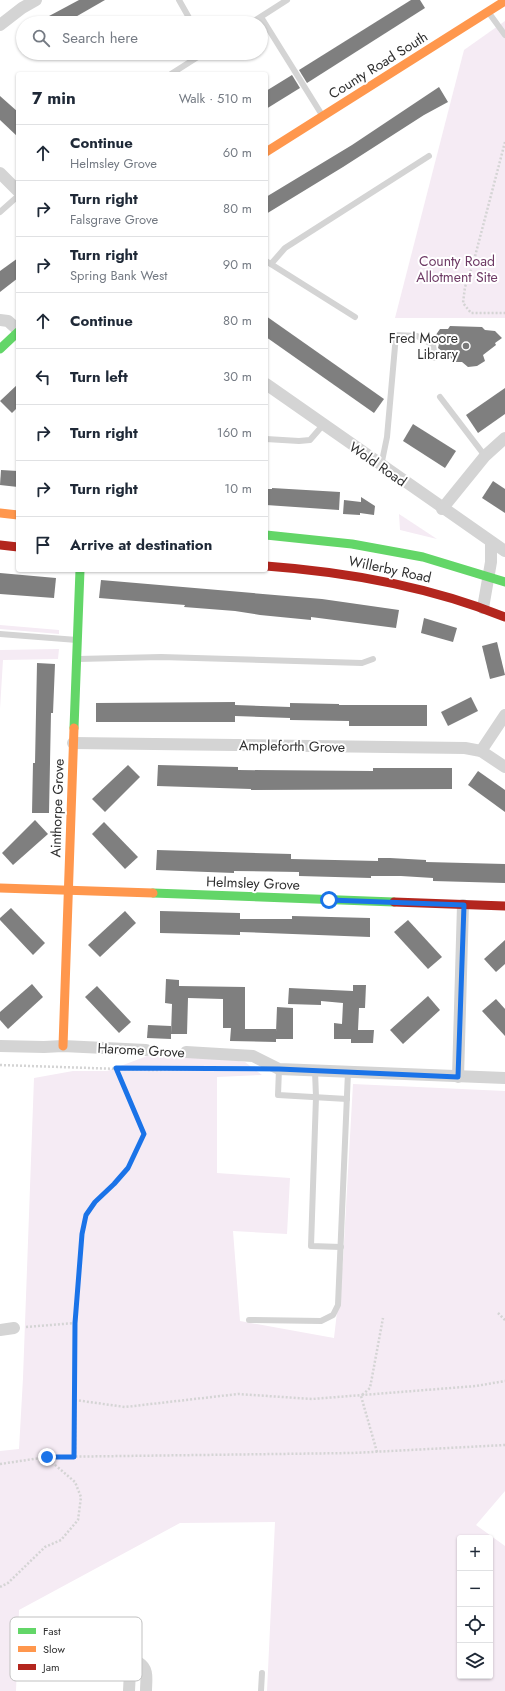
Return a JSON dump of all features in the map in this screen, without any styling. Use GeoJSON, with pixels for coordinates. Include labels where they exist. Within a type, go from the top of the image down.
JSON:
{"type":"FeatureCollection","features":[{"type":"Feature","properties":{"kind":"street"},"geometry":{"type":"LineString","coordinates":[[0,25],[22,8],[36,0]]}},
{"type":"Feature","properties":{"kind":"street","name":"County Road South"},"geometry":{"type":"LineString","coordinates":[[268,151],[505,1]]}},
{"type":"Feature","properties":{"kind":"street"},"geometry":{"type":"LineString","coordinates":[[0,173],[16,189]]}},
{"type":"Feature","properties":{"kind":"street"},"geometry":{"type":"LineString","coordinates":[[0,320],[8,321],[16,329]]}},
{"type":"Feature","properties":{"kind":"street"},"geometry":{"type":"LineString","coordinates":[[0,349],[16,333]]}},
{"type":"Feature","properties":{"kind":"street","name":"Wold Road"},"geometry":{"type":"LineString","coordinates":[[268,385],[442,509],[505,551]]}},
{"type":"Feature","properties":{"kind":"street"},"geometry":{"type":"LineString","coordinates":[[442,509],[485,456],[505,438]]}},
{"type":"Feature","properties":{"kind":"street"},"geometry":{"type":"LineString","coordinates":[[0,513],[16,515]]}},
{"type":"Feature","properties":{"kind":"street","name":"Willerby Road"},"geometry":{"type":"LineString","coordinates":[[268,535],[352,544],[423,557],[505,582]]}},
{"type":"Feature","properties":{"kind":"street"},"geometry":{"type":"LineString","coordinates":[[484,608],[492,562],[491,543]]}},
{"type":"Feature","properties":{"kind":"street"},"geometry":{"type":"LineString","coordinates":[[0,545],[16,547]]}},
{"type":"Feature","properties":{"kind":"street","name":"Willerby Road"},"geometry":{"type":"LineString","coordinates":[[268,566],[344,573],[408,586],[484,608],[505,617]]}},
{"type":"Feature","properties":{"kind":"street","name":"Ainthorpe Grove"},"geometry":{"type":"LineString","coordinates":[[63,1046],[80,572]]}},
{"type":"Feature","properties":{"kind":"street"},"geometry":{"type":"LineString","coordinates":[[481,751],[505,715]]}},
{"type":"Feature","properties":{"kind":"street","name":"Ampleforth Grove"},"geometry":{"type":"LineString","coordinates":[[73,743],[465,748],[481,751],[505,767]]}},
{"type":"Feature","properties":{"kind":"street","name":"Helmsley Grove"},"geometry":{"type":"LineString","coordinates":[[0,888],[505,906]]}},
{"type":"Feature","properties":{"kind":"street"},"geometry":{"type":"LineString","coordinates":[[458,1077],[464,905]]}},
{"type":"Feature","properties":{"kind":"street","name":"Harome Grove"},"geometry":{"type":"LineString","coordinates":[[0,1046],[44,1048],[63,1046],[146,1050]]}},
{"type":"Feature","properties":{"kind":"street","name":"Harome Grove"},"geometry":{"type":"LineString","coordinates":[[186,1052],[253,1056],[279,1069]]}},
{"type":"Feature","properties":{"kind":"street"},"geometry":{"type":"LineString","coordinates":[[279,1069],[505,1078]]}},
{"type":"Feature","properties":{"kind":"street"},"geometry":{"type":"LineString","coordinates":[[0,1330],[14,1328]]}},
{"type":"Feature","properties":{"kind":"street"},"geometry":{"type":"LineString","coordinates":[[142,1665],[144,1666],[146,1672],[146,1691]]}},
{"type":"Feature","properties":{"kind":"street"},"geometry":{"type":"LineString","coordinates":[[129,1691],[130,1681]]}},
{"type":"Feature","properties":{"kind":"lane"},"geometry":{"type":"LineString","coordinates":[[179,0],[188,16]]}},
{"type":"Feature","properties":{"kind":"lane"},"geometry":{"type":"LineString","coordinates":[[262,16],[287,0]]}},
{"type":"Feature","properties":{"kind":"lane"},"geometry":{"type":"LineString","coordinates":[[488,11],[505,35]]}},
{"type":"Feature","properties":{"kind":"lane"},"geometry":{"type":"LineString","coordinates":[[268,30],[323,116]]}},
{"type":"Feature","properties":{"kind":"lane"},"geometry":{"type":"LineString","coordinates":[[174,72],[193,60]]}},
{"type":"Feature","properties":{"kind":"lane"},"geometry":{"type":"LineString","coordinates":[[355,317],[269,263],[285,248],[429,156]]}},
{"type":"Feature","properties":{"kind":"lane"},"geometry":{"type":"LineString","coordinates":[[0,212],[16,198]]}},
{"type":"Feature","properties":{"kind":"lane"},"geometry":{"type":"LineString","coordinates":[[381,466],[387,437],[396,335],[417,336],[433,345],[435,358]]}},
{"type":"Feature","properties":{"kind":"lane"},"geometry":{"type":"LineString","coordinates":[[440,397],[485,456]]}},
{"type":"Feature","properties":{"kind":"lane"},"geometry":{"type":"LineString","coordinates":[[268,439],[299,441],[310,440],[323,425]]}},
{"type":"Feature","properties":{"kind":"lane"},"geometry":{"type":"LineString","coordinates":[[0,634],[77,640]]}},
{"type":"Feature","properties":{"kind":"lane"},"geometry":{"type":"LineString","coordinates":[[76,659],[161,657],[362,663],[373,659]]}},
{"type":"Feature","properties":{"kind":"lane"},"geometry":{"type":"LineString","coordinates":[[279,1069],[278,1095],[347,1099]]}},
{"type":"Feature","properties":{"kind":"lane"},"geometry":{"type":"LineString","coordinates":[[315,1071],[316,1097],[311,1246],[341,1247]]}},
{"type":"Feature","properties":{"kind":"lane"},"geometry":{"type":"LineString","coordinates":[[249,1320],[321,1321],[333,1315],[338,1304],[348,1072]]}},
{"type":"Feature","properties":{"kind":"lane"},"geometry":{"type":"LineString","coordinates":[[261,1691],[262,1673]]}},
{"type":"Feature","properties":{"kind":"path"},"geometry":{"type":"LineString","coordinates":[[505,142],[473,264],[465,286],[464,303],[471,313],[505,313]]}},
{"type":"Feature","properties":{"kind":"path","name":"Harome Grove"},"geometry":{"type":"LineString","coordinates":[[146,1050],[186,1052]]}},
{"type":"Feature","properties":{"kind":"path"},"geometry":{"type":"LineString","coordinates":[[0,1066],[241,1069]]}},
{"type":"Feature","properties":{"kind":"path"},"geometry":{"type":"LineString","coordinates":[[74,1457],[75,1323],[82,1234],[86,1215],[95,1202],[128,1168],[144,1134],[116,1068]]}},
{"type":"Feature","properties":{"kind":"path"},"geometry":{"type":"LineString","coordinates":[[498,1313],[505,1320]]}},
{"type":"Feature","properties":{"kind":"path"},"geometry":{"type":"LineString","coordinates":[[361,1396],[370,1388],[383,1318]]}},
{"type":"Feature","properties":{"kind":"path"},"geometry":{"type":"LineString","coordinates":[[14,1328],[75,1323]]}},
{"type":"Feature","properties":{"kind":"path"},"geometry":{"type":"LineString","coordinates":[[75,1400],[125,1407],[238,1394],[312,1399],[476,1386],[505,1381]]}},
{"type":"Feature","properties":{"kind":"path"},"geometry":{"type":"LineString","coordinates":[[361,1396],[377,1452]]}},
{"type":"Feature","properties":{"kind":"path"},"geometry":{"type":"LineString","coordinates":[[0,1464],[47,1457],[377,1452],[505,1445]]}},
{"type":"Feature","properties":{"kind":"path"},"geometry":{"type":"LineString","coordinates":[[0,1587],[8,1583],[45,1547],[61,1540],[78,1520],[81,1497],[75,1482],[47,1457]]}},
{"type":"Feature","properties":{"kind":"green space","name":"County Road Allotment Site"},"geometry":{"type":"Polygon","coordinates":[[[505,21],[505,318],[395,318],[464,50],[505,21]]]}},
{"type":"Feature","properties":{"kind":"green space"},"geometry":{"type":"Polygon","coordinates":[[[399,514],[437,539],[400,530],[399,514]]]}},
{"type":"Feature","properties":{"kind":"green space"},"geometry":{"type":"Polygon","coordinates":[[[0,625],[59,630],[59,634],[0,629],[0,625]]]}},
{"type":"Feature","properties":{"kind":"green space"},"geometry":{"type":"Polygon","coordinates":[[[59,649],[58,659],[3,660],[0,709],[0,650],[59,649]]]}},
{"type":"Feature","properties":{"kind":"green space"},"geometry":{"type":"Polygon","coordinates":[[[150,1055],[212,1057],[245,1062],[262,1075],[217,1077],[217,1173],[290,1178],[287,1234],[233,1231],[240,1321],[334,1338],[343,1260],[353,1084],[505,1091],[505,1491],[476,1525],[490,1535],[457,1535],[457,1679],[493,1679],[493,1537],[505,1546],[505,1691],[267,1691],[275,1522],[180,1523],[19,1610],[19,1617],[10,1617],[10,1681],[16,1681],[16,1691],[0,1691],[0,1451],[19,1449],[34,1078],[73,1071],[107,1071],[150,1055]]]}},
{"type":"Feature","properties":{"kind":"building"},"geometry":{"type":"Polygon","coordinates":[[[79,0],[105,0],[77,16],[49,16],[79,0]]]}},
{"type":"Feature","properties":{"kind":"building"},"geometry":{"type":"Polygon","coordinates":[[[411,0],[420,0],[425,8],[307,83],[299,70],[411,0]]]}},
{"type":"Feature","properties":{"kind":"building"},"geometry":{"type":"Polygon","coordinates":[[[292,75],[300,88],[268,108],[268,90],[292,75]]]}},
{"type":"Feature","properties":{"kind":"building"},"geometry":{"type":"Polygon","coordinates":[[[439,87],[448,102],[424,115],[268,213],[268,196],[352,145],[439,87]]]}},
{"type":"Feature","properties":{"kind":"building"},"geometry":{"type":"Polygon","coordinates":[[[0,96],[16,110],[16,135],[0,120],[0,96]]]}},
{"type":"Feature","properties":{"kind":"building"},"geometry":{"type":"Polygon","coordinates":[[[16,259],[16,280],[0,292],[0,271],[16,259]]]}},
{"type":"Feature","properties":{"kind":"building"},"geometry":{"type":"Polygon","coordinates":[[[268,317],[384,399],[374,413],[268,338],[268,317]]]}},
{"type":"Feature","properties":{"kind":"building","name":"Fred Moore Library"},"geometry":{"type":"Polygon","coordinates":[[[450,326],[482,327],[485,330],[495,331],[502,338],[495,343],[496,345],[483,355],[485,361],[477,366],[468,367],[462,362],[456,362],[438,348],[439,344],[433,339],[440,329],[448,329],[450,326]]]}},
{"type":"Feature","properties":{"kind":"building"},"geometry":{"type":"Polygon","coordinates":[[[16,386],[16,409],[12,413],[0,401],[16,386]]]}},
{"type":"Feature","properties":{"kind":"building"},"geometry":{"type":"Polygon","coordinates":[[[505,388],[505,414],[478,433],[466,415],[505,388]]]}},
{"type":"Feature","properties":{"kind":"building"},"geometry":{"type":"Polygon","coordinates":[[[413,424],[456,451],[445,468],[403,441],[413,424]]]}},
{"type":"Feature","properties":{"kind":"building"},"geometry":{"type":"Polygon","coordinates":[[[1,470],[16,471],[16,487],[0,485],[1,470]]]}},
{"type":"Feature","properties":{"kind":"building"},"geometry":{"type":"Polygon","coordinates":[[[493,481],[505,489],[505,513],[482,498],[493,481]]]}},
{"type":"Feature","properties":{"kind":"building"},"geometry":{"type":"Polygon","coordinates":[[[268,489],[340,492],[339,510],[268,505],[268,489]]]}},
{"type":"Feature","properties":{"kind":"building"},"geometry":{"type":"Polygon","coordinates":[[[361,497],[375,506],[374,515],[360,513],[360,515],[343,514],[344,500],[361,502],[361,497]]]}},
{"type":"Feature","properties":{"kind":"building"},"geometry":{"type":"Polygon","coordinates":[[[0,573],[56,578],[54,598],[0,594],[0,573]]]}},
{"type":"Feature","properties":{"kind":"building"},"geometry":{"type":"Polygon","coordinates":[[[101,580],[322,599],[399,610],[396,628],[311,617],[311,620],[260,615],[235,611],[184,607],[185,605],[99,598],[101,580]]]}},
{"type":"Feature","properties":{"kind":"building"},"geometry":{"type":"Polygon","coordinates":[[[424,618],[457,628],[453,642],[421,633],[424,618]]]}},
{"type":"Feature","properties":{"kind":"building"},"geometry":{"type":"Polygon","coordinates":[[[497,642],[505,675],[490,679],[482,646],[497,642]]]}},
{"type":"Feature","properties":{"kind":"building"},"geometry":{"type":"Polygon","coordinates":[[[37,663],[55,664],[53,713],[51,713],[49,813],[32,813],[33,763],[35,763],[37,663]]]}},
{"type":"Feature","properties":{"kind":"building"},"geometry":{"type":"Polygon","coordinates":[[[471,697],[478,711],[448,726],[441,712],[471,697]]]}},
{"type":"Feature","properties":{"kind":"building"},"geometry":{"type":"Polygon","coordinates":[[[235,702],[235,705],[290,707],[290,703],[339,705],[427,705],[427,726],[349,726],[349,721],[290,720],[290,718],[235,716],[235,722],[96,722],[96,703],[235,702]]]}},
{"type":"Feature","properties":{"kind":"building"},"geometry":{"type":"Polygon","coordinates":[[[128,765],[140,777],[105,812],[92,799],[128,765]]]}},
{"type":"Feature","properties":{"kind":"building"},"geometry":{"type":"Polygon","coordinates":[[[158,765],[238,767],[238,770],[373,771],[373,768],[452,768],[452,789],[251,790],[157,786],[158,765]]]}},
{"type":"Feature","properties":{"kind":"building"},"geometry":{"type":"Polygon","coordinates":[[[478,771],[505,790],[505,812],[468,785],[478,771]]]}},
{"type":"Feature","properties":{"kind":"building"},"geometry":{"type":"Polygon","coordinates":[[[35,820],[48,834],[13,865],[2,853],[35,820]]]}},
{"type":"Feature","properties":{"kind":"building"},"geometry":{"type":"Polygon","coordinates":[[[104,822],[138,857],[125,869],[92,834],[104,822]]]}},
{"type":"Feature","properties":{"kind":"building"},"geometry":{"type":"Polygon","coordinates":[[[157,850],[291,854],[291,859],[378,861],[378,858],[390,858],[426,860],[426,862],[505,864],[505,883],[433,881],[433,878],[401,876],[371,876],[371,878],[299,876],[299,872],[234,871],[234,873],[156,870],[157,850]]]}},
{"type":"Feature","properties":{"kind":"building"},"geometry":{"type":"Polygon","coordinates":[[[11,908],[45,943],[33,955],[0,920],[0,918],[11,908]]]}},
{"type":"Feature","properties":{"kind":"building"},"geometry":{"type":"Polygon","coordinates":[[[125,911],[136,923],[100,957],[88,945],[125,911]]]}},
{"type":"Feature","properties":{"kind":"building"},"geometry":{"type":"Polygon","coordinates":[[[160,911],[240,913],[240,919],[292,919],[292,916],[370,918],[370,937],[240,932],[240,935],[160,933],[160,911]]]}},
{"type":"Feature","properties":{"kind":"building"},"geometry":{"type":"Polygon","coordinates":[[[408,920],[442,957],[428,969],[394,932],[408,920]]]}},
{"type":"Feature","properties":{"kind":"building"},"geometry":{"type":"Polygon","coordinates":[[[505,940],[505,964],[496,972],[484,959],[505,940]]]}},
{"type":"Feature","properties":{"kind":"building"},"geometry":{"type":"Polygon","coordinates":[[[166,979],[179,980],[179,986],[245,987],[245,1029],[276,1029],[276,1032],[277,1007],[293,1008],[293,1039],[276,1039],[276,1042],[230,1041],[231,1028],[223,1028],[223,999],[188,998],[187,1034],[171,1034],[172,1004],[165,1003],[166,979]]]}},
{"type":"Feature","properties":{"kind":"building"},"geometry":{"type":"Polygon","coordinates":[[[32,984],[43,997],[8,1029],[0,1020],[0,1012],[32,984]]]}},
{"type":"Feature","properties":{"kind":"building"},"geometry":{"type":"Polygon","coordinates":[[[353,985],[366,985],[365,1008],[359,1008],[358,1030],[374,1030],[373,1043],[351,1043],[351,1039],[334,1039],[334,1023],[342,1024],[343,1003],[321,1001],[321,1005],[288,1004],[289,988],[353,991],[353,985]]]}},
{"type":"Feature","properties":{"kind":"building"},"geometry":{"type":"Polygon","coordinates":[[[97,986],[131,1022],[119,1033],[85,997],[97,986]]]}},
{"type":"Feature","properties":{"kind":"building"},"geometry":{"type":"Polygon","coordinates":[[[428,996],[440,1010],[403,1044],[390,1030],[428,996]]]}},
{"type":"Feature","properties":{"kind":"building"},"geometry":{"type":"Polygon","coordinates":[[[496,999],[505,1009],[505,1036],[482,1011],[496,999]]]}},
{"type":"Feature","properties":{"kind":"building"},"geometry":{"type":"Polygon","coordinates":[[[148,1025],[171,1026],[171,1039],[147,1038],[148,1025]]]}},
{"type":"Feature","properties":{"kind":"traffic: fast"},"geometry":{"type":"LineString","coordinates":[[0,349],[16,334]]}},
{"type":"Feature","properties":{"kind":"traffic: fast"},"geometry":{"type":"LineString","coordinates":[[268,535],[352,544],[423,557],[505,582]]}},
{"type":"Feature","properties":{"kind":"traffic: fast"},"geometry":{"type":"LineString","coordinates":[[74,728],[80,572]]}},
{"type":"Feature","properties":{"kind":"traffic: fast"},"geometry":{"type":"LineString","coordinates":[[153,893],[394,902]]}},
{"type":"Feature","properties":{"kind":"traffic: slow"},"geometry":{"type":"LineString","coordinates":[[268,151],[505,1]]}},
{"type":"Feature","properties":{"kind":"traffic: slow"},"geometry":{"type":"LineString","coordinates":[[0,513],[16,515]]}},
{"type":"Feature","properties":{"kind":"traffic: slow"},"geometry":{"type":"LineString","coordinates":[[63,1046],[74,728]]}},
{"type":"Feature","properties":{"kind":"traffic: slow"},"geometry":{"type":"LineString","coordinates":[[0,888],[153,893]]}},
{"type":"Feature","properties":{"kind":"traffic: jam"},"geometry":{"type":"LineString","coordinates":[[0,545],[16,547]]}},
{"type":"Feature","properties":{"kind":"traffic: jam"},"geometry":{"type":"LineString","coordinates":[[268,566],[328,572],[388,582],[447,597],[505,617]]}},
{"type":"Feature","properties":{"kind":"traffic: jam"},"geometry":{"type":"LineString","coordinates":[[394,902],[505,906]]}},
{"type":"Feature","properties":{"kind":"place","name":"Fred Moore Library"},"geometry":{"type":"Point","coordinates":[466,346]}},
{"type":"Feature","properties":{"kind":"route"},"geometry":{"type":"LineString","coordinates":[[47,1457],[74,1457],[75,1323],[82,1234],[86,1215],[95,1202],[128,1168],[144,1134],[116,1068],[150,1070],[279,1069],[458,1077],[464,905],[329,900]]}}]}
